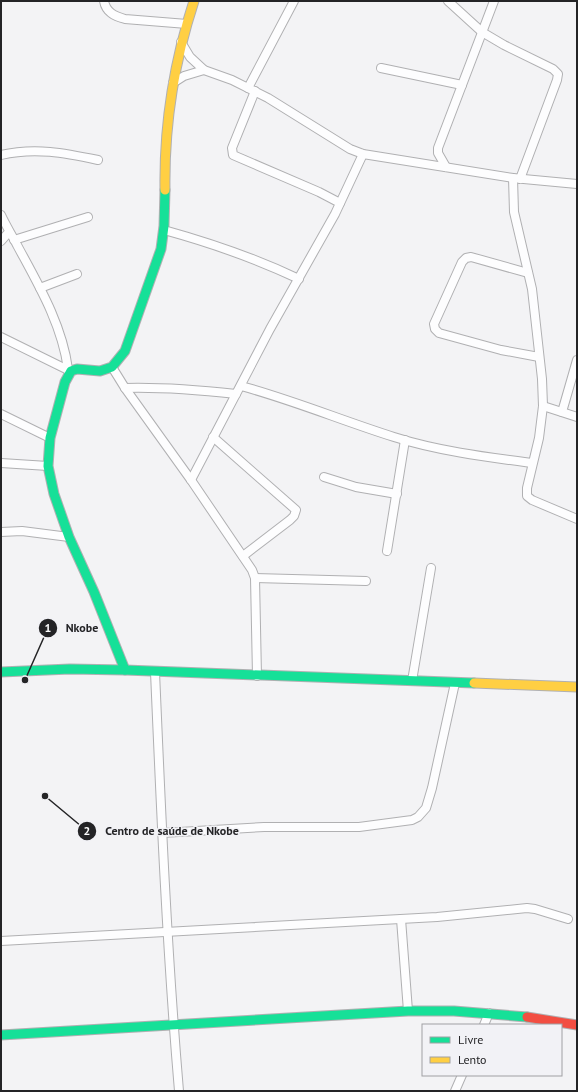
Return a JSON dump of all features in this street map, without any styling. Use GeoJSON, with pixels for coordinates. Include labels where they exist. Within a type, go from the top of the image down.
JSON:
{"type":"FeatureCollection","features":[{"type":"Feature","properties":{"kind":"street"},"geometry":{"type":"LineString","coordinates":[[104,1],[105,7],[108,11],[125,19],[187,24]]}},
{"type":"Feature","properties":{"kind":"street"},"geometry":{"type":"LineString","coordinates":[[1,337],[69,370],[78,369],[100,371],[112,367],[125,351],[161,249],[164,230],[165,156],[173,83],[181,42],[194,1]]}},
{"type":"Feature","properties":{"kind":"street"},"geometry":{"type":"LineString","coordinates":[[294,1],[252,90],[232,148],[233,155],[319,192],[340,203]]}},
{"type":"Feature","properties":{"kind":"street"},"geometry":{"type":"LineString","coordinates":[[448,1],[482,32],[504,45],[553,69],[558,74],[557,80],[517,178],[514,212],[532,290],[543,406],[539,438],[526,488],[527,496],[532,500],[577,519]]}},
{"type":"Feature","properties":{"kind":"street"},"geometry":{"type":"LineString","coordinates":[[446,167],[438,153],[438,148],[494,1]]}},
{"type":"Feature","properties":{"kind":"street"},"geometry":{"type":"LineString","coordinates":[[181,42],[190,56],[204,70],[232,80],[252,90],[293,112],[350,149],[363,154],[517,178],[577,184]]}},
{"type":"Feature","properties":{"kind":"street"},"geometry":{"type":"LineString","coordinates":[[381,68],[462,85]]}},
{"type":"Feature","properties":{"kind":"street"},"geometry":{"type":"LineString","coordinates":[[173,83],[184,76],[204,70]]}},
{"type":"Feature","properties":{"kind":"street"},"geometry":{"type":"LineString","coordinates":[[1,155],[18,151],[47,151],[72,154],[98,160]]}},
{"type":"Feature","properties":{"kind":"street"},"geometry":{"type":"LineString","coordinates":[[191,480],[270,330],[340,203],[363,154]]}},
{"type":"Feature","properties":{"kind":"street"},"geometry":{"type":"LineString","coordinates":[[1,215],[40,288],[58,327],[65,352],[69,370],[50,438],[48,466],[54,494],[69,537],[94,592],[125,670]]}},
{"type":"Feature","properties":{"kind":"street"},"geometry":{"type":"LineString","coordinates":[[14,240],[88,217]]}},
{"type":"Feature","properties":{"kind":"street"},"geometry":{"type":"LineString","coordinates":[[164,230],[243,254],[299,279]]}},
{"type":"Feature","properties":{"kind":"street"},"geometry":{"type":"LineString","coordinates":[[1,241],[9,232]]}},
{"type":"Feature","properties":{"kind":"street"},"geometry":{"type":"LineString","coordinates":[[528,273],[471,257],[466,258],[462,262],[434,324],[435,329],[439,333],[501,350],[539,357]]}},
{"type":"Feature","properties":{"kind":"street"},"geometry":{"type":"LineString","coordinates":[[40,288],[77,274]]}},
{"type":"Feature","properties":{"kind":"street"},"geometry":{"type":"LineString","coordinates":[[562,412],[577,360]]}},
{"type":"Feature","properties":{"kind":"street"},"geometry":{"type":"LineString","coordinates":[[112,367],[125,388],[191,480],[252,570],[255,578],[257,676]]}},
{"type":"Feature","properties":{"kind":"street"},"geometry":{"type":"LineString","coordinates":[[241,386],[405,440],[480,456],[532,463]]}},
{"type":"Feature","properties":{"kind":"street"},"geometry":{"type":"LineString","coordinates":[[125,388],[193,389],[236,394]]}},
{"type":"Feature","properties":{"kind":"street"},"geometry":{"type":"LineString","coordinates":[[543,406],[577,417]]}},
{"type":"Feature","properties":{"kind":"street"},"geometry":{"type":"LineString","coordinates":[[1,414],[50,438]]}},
{"type":"Feature","properties":{"kind":"street"},"geometry":{"type":"LineString","coordinates":[[213,437],[296,510],[294,516],[290,520],[243,556]]}},
{"type":"Feature","properties":{"kind":"street"},"geometry":{"type":"LineString","coordinates":[[387,551],[405,440]]}},
{"type":"Feature","properties":{"kind":"street"},"geometry":{"type":"LineString","coordinates":[[1,462],[48,466]]}},
{"type":"Feature","properties":{"kind":"street"},"geometry":{"type":"LineString","coordinates":[[324,476],[356,487],[397,494]]}},
{"type":"Feature","properties":{"kind":"street"},"geometry":{"type":"LineString","coordinates":[[1,532],[22,531],[69,537]]}},
{"type":"Feature","properties":{"kind":"street"},"geometry":{"type":"LineString","coordinates":[[412,681],[431,568]]}},
{"type":"Feature","properties":{"kind":"street"},"geometry":{"type":"LineString","coordinates":[[255,578],[366,581]]}},
{"type":"Feature","properties":{"kind":"street"},"geometry":{"type":"LineString","coordinates":[[1,672],[70,669],[125,670],[577,687]]}},
{"type":"Feature","properties":{"kind":"street"},"geometry":{"type":"LineString","coordinates":[[155,672],[162,833],[173,1024],[179,1091]]}},
{"type":"Feature","properties":{"kind":"street"},"geometry":{"type":"LineString","coordinates":[[162,833],[264,827],[359,827],[412,820],[418,817],[426,808],[430,794],[438,765],[455,683]]}},
{"type":"Feature","properties":{"kind":"street"},"geometry":{"type":"LineString","coordinates":[[1,941],[437,917],[527,908],[568,919]]}},
{"type":"Feature","properties":{"kind":"street"},"geometry":{"type":"LineString","coordinates":[[401,919],[408,1011]]}},
{"type":"Feature","properties":{"kind":"street"},"geometry":{"type":"LineString","coordinates":[[1,1035],[408,1011],[454,1011],[515,1015],[577,1025]]}},
{"type":"Feature","properties":{"kind":"street"},"geometry":{"type":"LineString","coordinates":[[484,1024],[489,1013]]}},
{"type":"Feature","properties":{"kind":"street"},"geometry":{"type":"LineString","coordinates":[[455,1091],[462,1076]]}},
{"type":"Feature","properties":{"kind":"traffic: fast"},"geometry":{"type":"LineString","coordinates":[[125,670],[94,592],[69,537],[54,494],[48,466],[50,438],[65,382],[71,371],[77,369],[100,371],[112,367],[125,351],[161,249],[164,226],[165,190]]}},
{"type":"Feature","properties":{"kind":"traffic: fast"},"geometry":{"type":"LineString","coordinates":[[1,672],[70,669],[125,670],[474,683]]}},
{"type":"Feature","properties":{"kind":"traffic: fast"},"geometry":{"type":"LineString","coordinates":[[1,1035],[408,1011],[454,1011],[527,1017]]}},
{"type":"Feature","properties":{"kind":"traffic: slow"},"geometry":{"type":"LineString","coordinates":[[165,190],[168,118],[181,47],[194,1]]}},
{"type":"Feature","properties":{"kind":"traffic: slow"},"geometry":{"type":"LineString","coordinates":[[474,683],[577,687]]}},
{"type":"Feature","properties":{"kind":"traffic: jam"},"geometry":{"type":"LineString","coordinates":[[527,1017],[577,1025]]}},
{"type":"Feature","properties":{"kind":"place","name":"Nkobe"},"geometry":{"type":"Point","coordinates":[25,680]}},
{"type":"Feature","properties":{"kind":"place","name":"Centro de saúde de Nkobe"},"geometry":{"type":"Point","coordinates":[45,796]}}]}
